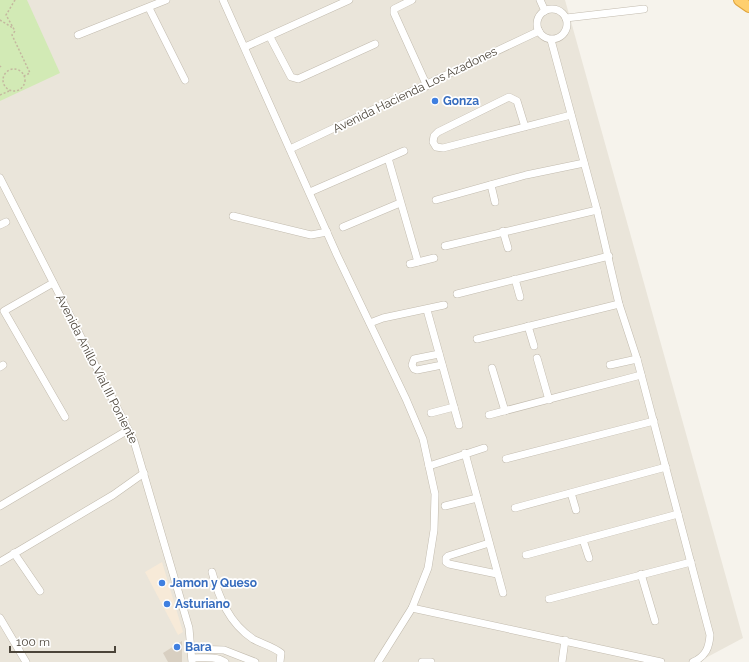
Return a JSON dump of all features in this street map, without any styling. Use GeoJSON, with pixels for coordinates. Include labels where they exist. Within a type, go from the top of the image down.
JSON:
{"type":"FeatureCollection","features":[{"type":"Feature","properties":{"kind":"highway"},"geometry":{"type":"LineString","coordinates":[[739,0],[749,7]]}},
{"type":"Feature","properties":{"kind":"street"},"geometry":{"type":"LineString","coordinates":[[78,35],[166,0]]}},
{"type":"Feature","properties":{"kind":"street"},"geometry":{"type":"LineString","coordinates":[[223,0],[327,232],[423,439],[435,494],[434,530],[428,568],[412,608],[378,662]]}},
{"type":"Feature","properties":{"kind":"street"},"geometry":{"type":"LineString","coordinates":[[245,47],[349,0]]}},
{"type":"Feature","properties":{"kind":"street"},"geometry":{"type":"LineString","coordinates":[[412,0],[394,8],[394,14],[427,86]]}},
{"type":"Feature","properties":{"kind":"street"},"geometry":{"type":"LineString","coordinates":[[540,0],[545,11]]}},
{"type":"Feature","properties":{"kind":"street"},"geometry":{"type":"LineString","coordinates":[[148,8],[185,80]]}},
{"type":"Feature","properties":{"kind":"street"},"geometry":{"type":"LineString","coordinates":[[566,18],[644,8]]}},
{"type":"Feature","properties":{"kind":"street"},"geometry":{"type":"LineString","coordinates":[[554,9],[559,11],[566,18],[568,28],[556,39],[551,40],[538,31],[538,19],[545,11],[554,9]]}},
{"type":"Feature","properties":{"kind":"street","name":"Avenida Hacienda Los Azadones"},"geometry":{"type":"LineString","coordinates":[[290,149],[427,86],[538,31]]}},
{"type":"Feature","properties":{"kind":"street"},"geometry":{"type":"LineString","coordinates":[[270,37],[291,78],[298,79],[375,44]]}},
{"type":"Feature","properties":{"kind":"street"},"geometry":{"type":"LineString","coordinates":[[551,40],[597,210],[619,304],[637,358],[710,635],[709,648],[701,658],[693,662]]}},
{"type":"Feature","properties":{"kind":"street"},"geometry":{"type":"LineString","coordinates":[[525,127],[516,101],[509,97],[438,132],[434,136],[433,142],[436,147],[443,148],[525,127],[571,115]]}},
{"type":"Feature","properties":{"kind":"street"},"geometry":{"type":"LineString","coordinates":[[310,192],[404,151]]}},
{"type":"Feature","properties":{"kind":"street"},"geometry":{"type":"LineString","coordinates":[[388,158],[418,262]]}},
{"type":"Feature","properties":{"kind":"street"},"geometry":{"type":"LineString","coordinates":[[436,200],[553,169],[584,163]]}},
{"type":"Feature","properties":{"kind":"street","name":"Avenida Anillo Vial III Poniente"},"geometry":{"type":"LineString","coordinates":[[0,178],[134,441],[189,628],[192,660]]}},
{"type":"Feature","properties":{"kind":"street"},"geometry":{"type":"LineString","coordinates":[[491,185],[496,202]]}},
{"type":"Feature","properties":{"kind":"street"},"geometry":{"type":"LineString","coordinates":[[343,227],[400,203]]}},
{"type":"Feature","properties":{"kind":"street"},"geometry":{"type":"LineString","coordinates":[[445,246],[503,231],[597,210]]}},
{"type":"Feature","properties":{"kind":"street"},"geometry":{"type":"LineString","coordinates":[[233,216],[311,235],[327,232]]}},
{"type":"Feature","properties":{"kind":"street"},"geometry":{"type":"LineString","coordinates":[[503,231],[508,248]]}},
{"type":"Feature","properties":{"kind":"street"},"geometry":{"type":"LineString","coordinates":[[457,294],[515,278],[608,256]]}},
{"type":"Feature","properties":{"kind":"street"},"geometry":{"type":"LineString","coordinates":[[410,264],[434,258]]}},
{"type":"Feature","properties":{"kind":"street"},"geometry":{"type":"LineString","coordinates":[[515,278],[520,297]]}},
{"type":"Feature","properties":{"kind":"street"},"geometry":{"type":"LineString","coordinates":[[53,283],[4,311],[65,417]]}},
{"type":"Feature","properties":{"kind":"street"},"geometry":{"type":"LineString","coordinates":[[477,339],[619,304]]}},
{"type":"Feature","properties":{"kind":"street"},"geometry":{"type":"LineString","coordinates":[[370,323],[383,318],[427,310],[444,305]]}},
{"type":"Feature","properties":{"kind":"street"},"geometry":{"type":"LineString","coordinates":[[427,310],[458,425]]}},
{"type":"Feature","properties":{"kind":"street"},"geometry":{"type":"LineString","coordinates":[[528,326],[534,346]]}},
{"type":"Feature","properties":{"kind":"street"},"geometry":{"type":"LineString","coordinates":[[439,354],[414,359],[412,365],[414,369],[417,370],[442,365]]}},
{"type":"Feature","properties":{"kind":"street"},"geometry":{"type":"LineString","coordinates":[[537,358],[549,400]]}},
{"type":"Feature","properties":{"kind":"street"},"geometry":{"type":"LineString","coordinates":[[610,365],[637,358]]}},
{"type":"Feature","properties":{"kind":"street"},"geometry":{"type":"LineString","coordinates":[[492,368],[504,411]]}},
{"type":"Feature","properties":{"kind":"street"},"geometry":{"type":"LineString","coordinates":[[488,415],[641,375]]}},
{"type":"Feature","properties":{"kind":"street"},"geometry":{"type":"LineString","coordinates":[[431,413],[454,407]]}},
{"type":"Feature","properties":{"kind":"street"},"geometry":{"type":"LineString","coordinates":[[506,459],[654,421]]}},
{"type":"Feature","properties":{"kind":"street"},"geometry":{"type":"LineString","coordinates":[[0,506],[128,430]]}},
{"type":"Feature","properties":{"kind":"street"},"geometry":{"type":"LineString","coordinates":[[429,466],[484,448]]}},
{"type":"Feature","properties":{"kind":"street"},"geometry":{"type":"LineString","coordinates":[[465,453],[503,594]]}},
{"type":"Feature","properties":{"kind":"street"},"geometry":{"type":"LineString","coordinates":[[515,508],[666,467]]}},
{"type":"Feature","properties":{"kind":"street"},"geometry":{"type":"LineString","coordinates":[[0,562],[113,495],[144,473]]}},
{"type":"Feature","properties":{"kind":"street"},"geometry":{"type":"LineString","coordinates":[[571,493],[576,510]]}},
{"type":"Feature","properties":{"kind":"street"},"geometry":{"type":"LineString","coordinates":[[445,506],[477,498]]}},
{"type":"Feature","properties":{"kind":"street"},"geometry":{"type":"LineString","coordinates":[[526,555],[678,514]]}},
{"type":"Feature","properties":{"kind":"street"},"geometry":{"type":"LineString","coordinates":[[583,540],[589,558]]}},
{"type":"Feature","properties":{"kind":"street"},"geometry":{"type":"LineString","coordinates":[[489,543],[448,556],[446,558],[446,562],[449,564],[497,574]]}},
{"type":"Feature","properties":{"kind":"street"},"geometry":{"type":"LineString","coordinates":[[14,553],[40,591]]}},
{"type":"Feature","properties":{"kind":"street"},"geometry":{"type":"LineString","coordinates":[[549,599],[691,562]]}},
{"type":"Feature","properties":{"kind":"street"},"geometry":{"type":"LineString","coordinates":[[212,572],[219,598],[233,620],[252,638],[281,653],[280,662]]}},
{"type":"Feature","properties":{"kind":"street"},"geometry":{"type":"LineString","coordinates":[[642,574],[655,621]]}},
{"type":"Feature","properties":{"kind":"street"},"geometry":{"type":"LineString","coordinates":[[412,608],[661,662]]}},
{"type":"Feature","properties":{"kind":"street"},"geometry":{"type":"LineString","coordinates":[[0,618],[26,662]]}},
{"type":"Feature","properties":{"kind":"street"},"geometry":{"type":"LineString","coordinates":[[562,662],[565,640]]}},
{"type":"Feature","properties":{"kind":"street"},"geometry":{"type":"LineString","coordinates":[[191,649],[224,650],[242,660],[255,662]]}},
{"type":"Feature","properties":{"kind":"street"},"geometry":{"type":"LineString","coordinates":[[192,660],[209,658],[221,659],[225,662]]}},
{"type":"Feature","properties":{"kind":"street"},"geometry":{"type":"LineString","coordinates":[[422,662],[431,662]]}},
{"type":"Feature","properties":{"kind":"path"},"geometry":{"type":"LineString","coordinates":[[15,0],[6,15],[15,31],[12,35],[30,73],[24,76]]}},
{"type":"Feature","properties":{"kind":"path"},"geometry":{"type":"LineString","coordinates":[[0,20],[13,28]]}},
{"type":"Feature","properties":{"kind":"path"},"geometry":{"type":"LineString","coordinates":[[3,83],[4,76],[8,70],[16,69],[24,76]]}},
{"type":"Feature","properties":{"kind":"path"},"geometry":{"type":"LineString","coordinates":[[0,95],[10,91],[18,91],[23,87],[24,76]]}},
{"type":"Feature","properties":{"kind":"path"},"geometry":{"type":"LineString","coordinates":[[0,82],[3,83],[10,91]]}},
{"type":"Feature","properties":{"kind":"shaded area"},"geometry":{"type":"Polygon","coordinates":[[[0,0],[565,0],[743,638],[698,662],[0,662],[0,0]]]}},
{"type":"Feature","properties":{"kind":"shaded area"},"geometry":{"type":"Polygon","coordinates":[[[162,562],[183,632],[178,635],[145,572],[162,562]]]}},
{"type":"Feature","properties":{"kind":"green space"},"geometry":{"type":"Polygon","coordinates":[[[0,0],[27,0],[60,73],[0,101],[0,0]]]}},
{"type":"Feature","properties":{"kind":"building","name":"Bara"},"geometry":{"type":"Polygon","coordinates":[[[182,641],[182,662],[168,662],[163,653],[182,641]]]}},
{"type":"Feature","properties":{"kind":"place","name":"Gonza"},"geometry":{"type":"Point","coordinates":[435,101]}},
{"type":"Feature","properties":{"kind":"place","name":"Jamon y Queso"},"geometry":{"type":"Point","coordinates":[162,583]}},
{"type":"Feature","properties":{"kind":"place","name":"Asturiano"},"geometry":{"type":"Point","coordinates":[167,604]}},
{"type":"Feature","properties":{"kind":"place","name":"Bara"},"geometry":{"type":"Point","coordinates":[177,647]}}]}
